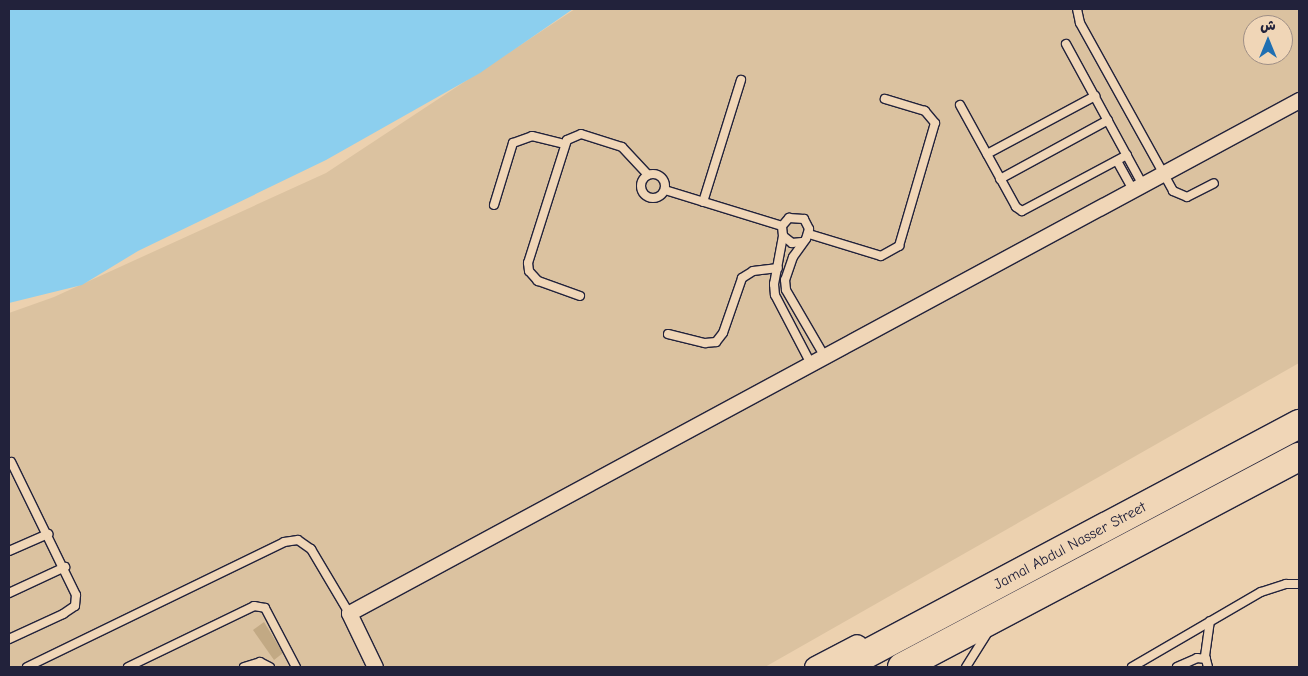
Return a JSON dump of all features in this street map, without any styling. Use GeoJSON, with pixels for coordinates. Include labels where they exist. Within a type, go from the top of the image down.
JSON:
{"type":"FeatureCollection","features":[{"type":"Feature","properties":{"kind":"highway","name":"Jamal Abdul Nasser Street"},"geometry":{"type":"LineString","coordinates":[[842,667],[1299,424]]}},
{"type":"Feature","properties":{"kind":"highway","name":"Jamal Abdul Nasser Street"},"geometry":{"type":"LineString","coordinates":[[902,667],[1299,457]]}},
{"type":"Feature","properties":{"kind":"main road"},"geometry":{"type":"LineString","coordinates":[[815,667],[1299,412]]}},
{"type":"Feature","properties":{"kind":"main road"},"geometry":{"type":"LineString","coordinates":[[925,667],[1299,468]]}},
{"type":"Feature","properties":{"kind":"street"},"geometry":{"type":"LineString","coordinates":[[374,667],[349,613],[1299,100]]}},
{"type":"Feature","properties":{"kind":"lane"},"geometry":{"type":"LineString","coordinates":[[1076,9],[1080,23],[1172,191],[1181,196],[1214,183]]}},
{"type":"Feature","properties":{"kind":"lane"},"geometry":{"type":"LineString","coordinates":[[1066,44],[1127,155],[1138,187]]}},
{"type":"Feature","properties":{"kind":"lane"},"geometry":{"type":"LineString","coordinates":[[703,202],[741,80]]}},
{"type":"Feature","properties":{"kind":"lane"},"geometry":{"type":"LineString","coordinates":[[987,154],[1095,96]]}},
{"type":"Feature","properties":{"kind":"lane"},"geometry":{"type":"LineString","coordinates":[[809,234],[882,256],[898,246],[934,123],[925,111],[885,99]]}},
{"type":"Feature","properties":{"kind":"lane"},"geometry":{"type":"LineString","coordinates":[[960,105],[1016,207],[1026,211],[1127,155]]}},
{"type":"Feature","properties":{"kind":"lane"},"geometry":{"type":"LineString","coordinates":[[1000,179],[1108,120]]}},
{"type":"Feature","properties":{"kind":"lane"},"geometry":{"type":"LineString","coordinates":[[580,296],[538,281],[532,277],[528,264],[565,144],[576,134],[615,145],[628,152],[648,175],[661,177],[665,190]]}},
{"type":"Feature","properties":{"kind":"lane"},"geometry":{"type":"LineString","coordinates":[[494,205],[513,143],[532,136],[565,144]]}},
{"type":"Feature","properties":{"kind":"lane"},"geometry":{"type":"LineString","coordinates":[[1117,161],[1138,187]]}},
{"type":"Feature","properties":{"kind":"lane"},"geometry":{"type":"LineString","coordinates":[[648,175],[642,182],[645,195],[659,197],[665,190]]}},
{"type":"Feature","properties":{"kind":"lane"},"geometry":{"type":"LineString","coordinates":[[665,190],[782,226]]}},
{"type":"Feature","properties":{"kind":"lane"},"geometry":{"type":"LineString","coordinates":[[782,226],[789,218],[800,217],[808,223],[809,234],[802,242],[788,273],[786,290],[818,360]]}},
{"type":"Feature","properties":{"kind":"lane"},"geometry":{"type":"LineString","coordinates":[[782,226],[784,236],[774,284],[777,300],[818,360]]}},
{"type":"Feature","properties":{"kind":"lane"},"geometry":{"type":"LineString","coordinates":[[784,236],[792,243],[802,242]]}},
{"type":"Feature","properties":{"kind":"lane"},"geometry":{"type":"LineString","coordinates":[[668,334],[705,343],[716,342],[723,333],[742,278],[753,271],[778,268]]}},
{"type":"Feature","properties":{"kind":"lane"},"geometry":{"type":"LineString","coordinates":[[9,639],[75,606],[74,585],[11,462]]}},
{"type":"Feature","properties":{"kind":"lane"},"geometry":{"type":"LineString","coordinates":[[9,551],[48,534]]}},
{"type":"Feature","properties":{"kind":"lane"},"geometry":{"type":"LineString","coordinates":[[27,667],[284,542],[298,540],[311,549],[349,613]]}},
{"type":"Feature","properties":{"kind":"lane"},"geometry":{"type":"LineString","coordinates":[[9,593],[65,568]]}},
{"type":"Feature","properties":{"kind":"lane"},"geometry":{"type":"LineString","coordinates":[[1132,667],[1261,592],[1286,584],[1299,584]]}},
{"type":"Feature","properties":{"kind":"lane"},"geometry":{"type":"LineString","coordinates":[[128,667],[254,606],[265,608],[296,667]]}},
{"type":"Feature","properties":{"kind":"lane"},"geometry":{"type":"LineString","coordinates":[[1208,667],[1206,659],[1210,622]]}},
{"type":"Feature","properties":{"kind":"lane"},"geometry":{"type":"LineString","coordinates":[[966,667],[986,635]]}},
{"type":"Feature","properties":{"kind":"lane"},"geometry":{"type":"LineString","coordinates":[[1177,667],[1197,658],[1206,659]]}},
{"type":"Feature","properties":{"kind":"lane"},"geometry":{"type":"LineString","coordinates":[[244,667],[260,662],[270,667]]}},
{"type":"Feature","properties":{"kind":"shaded area"},"geometry":{"type":"Polygon","coordinates":[[[575,9],[1299,9],[1299,363],[765,667],[9,667],[9,313],[54,297],[326,173],[575,9]]]}},
{"type":"Feature","properties":{"kind":"water"},"geometry":{"type":"Polygon","coordinates":[[[9,9],[573,9],[480,73],[326,160],[138,251],[82,285],[9,303],[9,9]]]}},
{"type":"Feature","properties":{"kind":"building"},"geometry":{"type":"Polygon","coordinates":[[[264,622],[283,653],[274,660],[253,630],[264,622]]]}}]}
